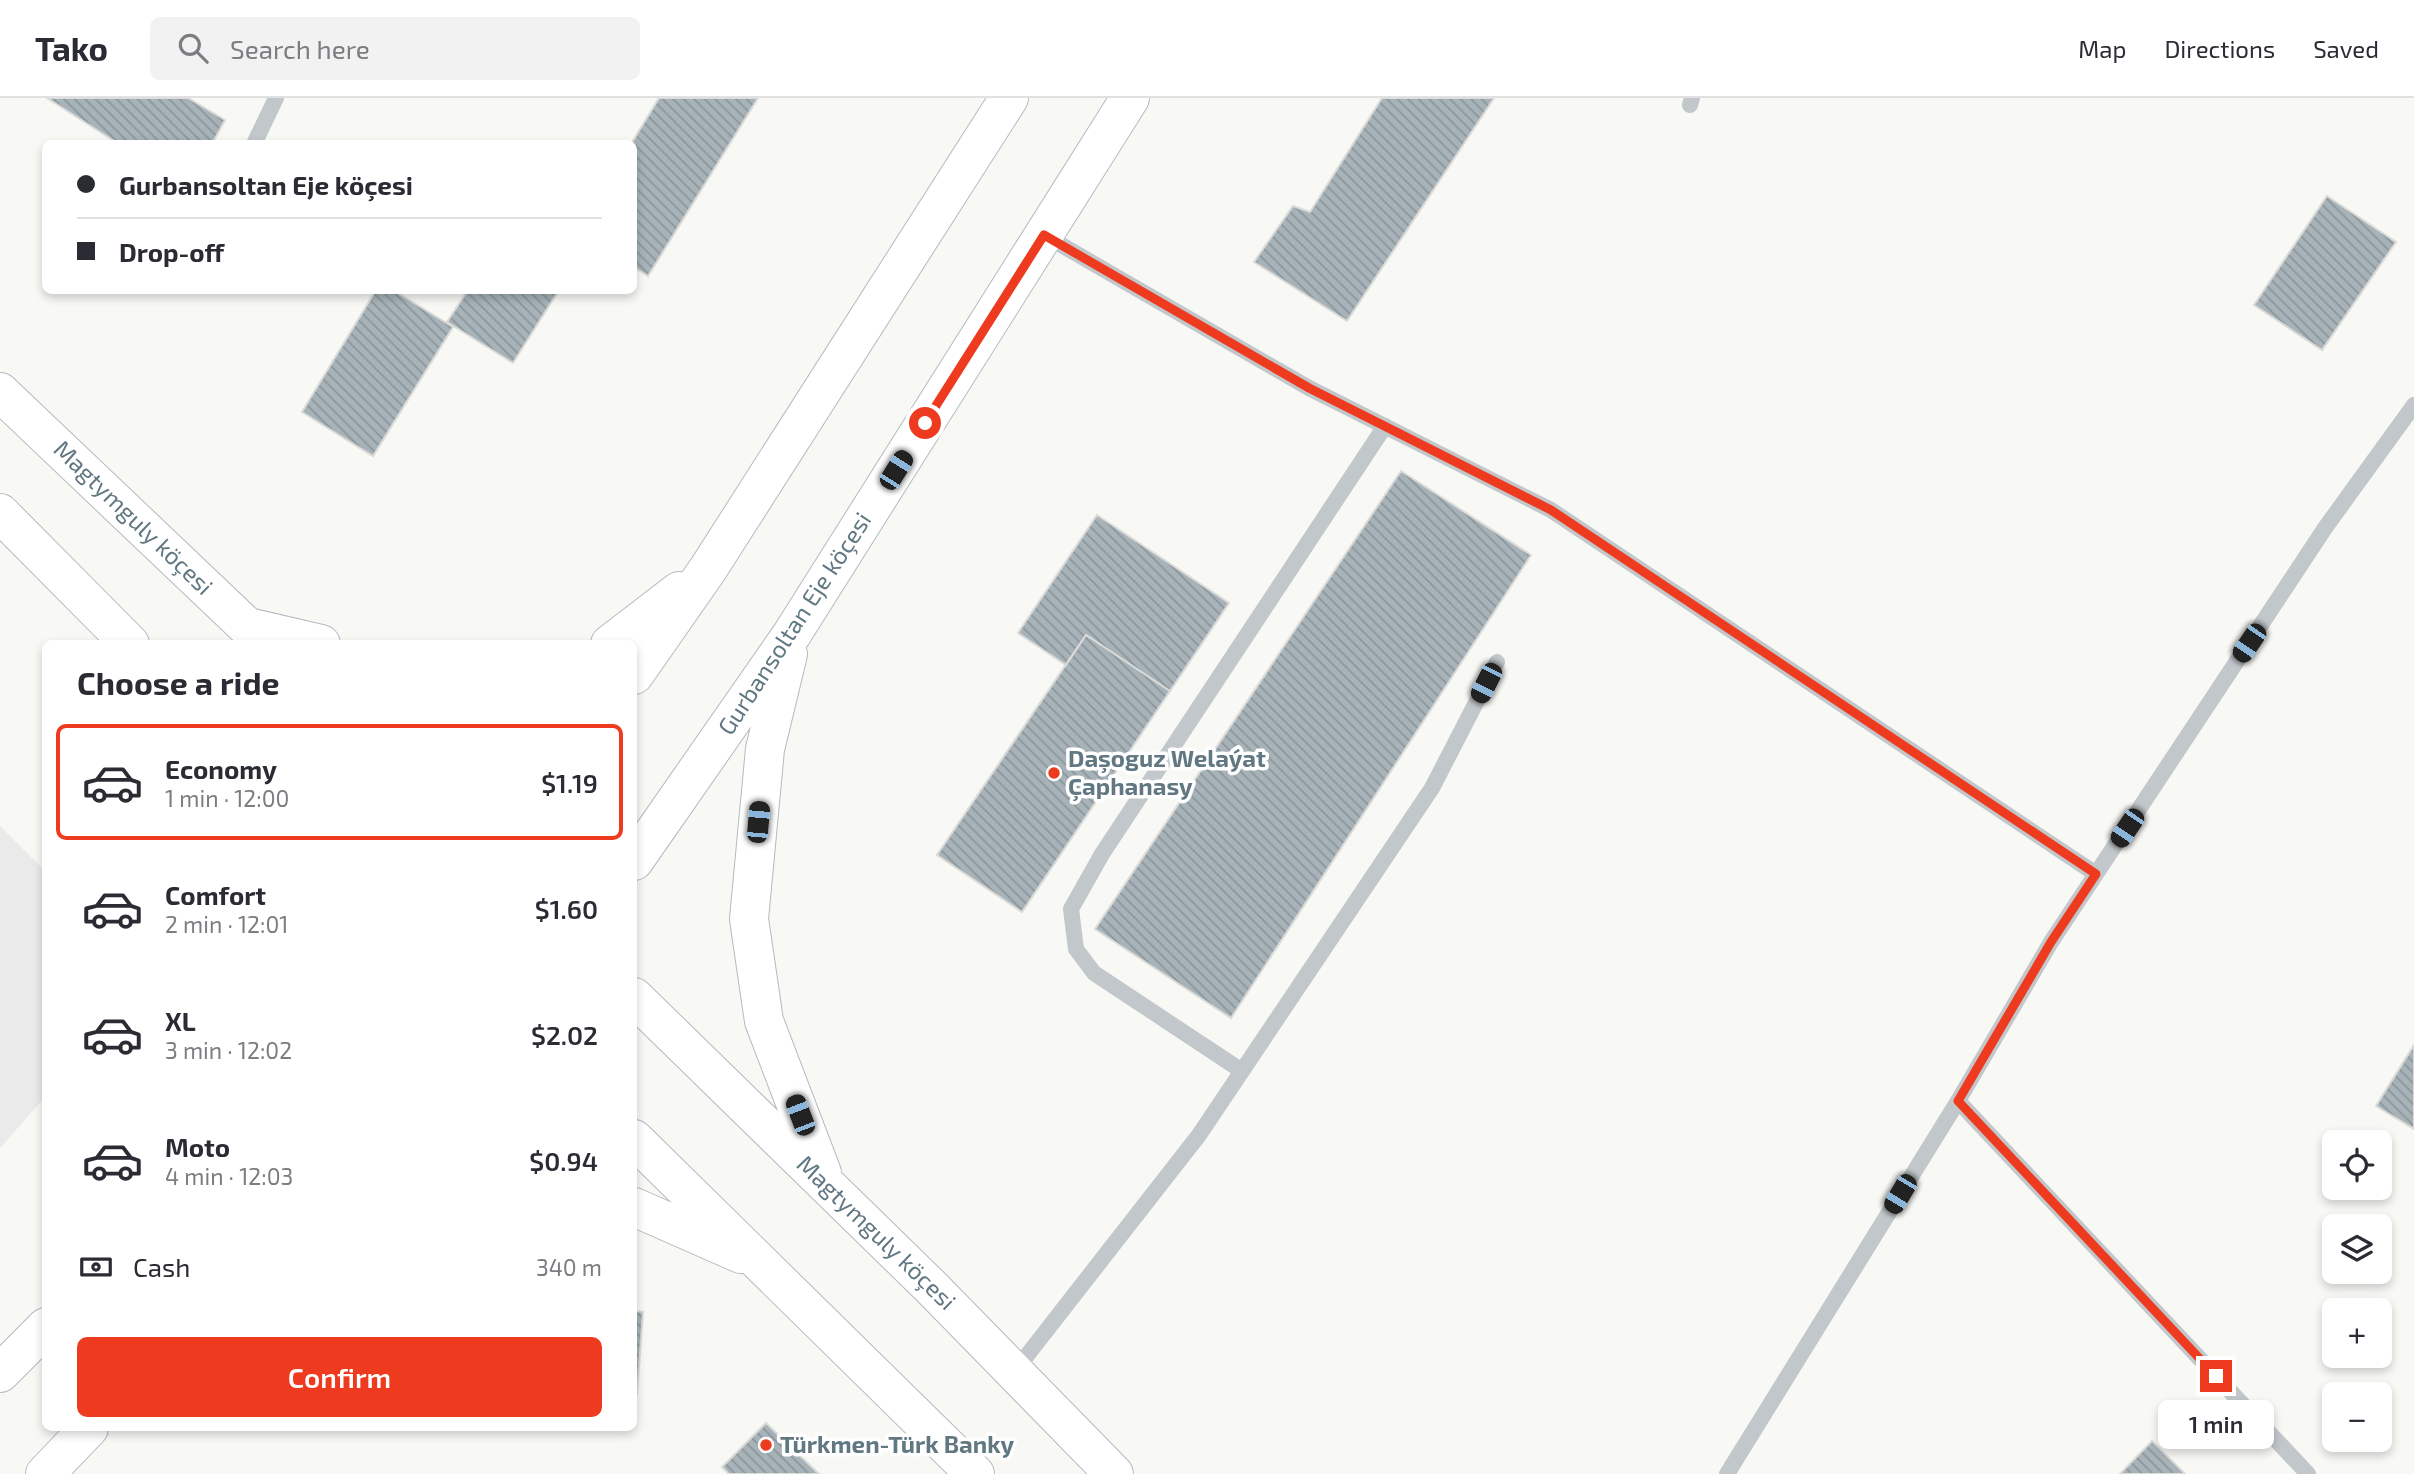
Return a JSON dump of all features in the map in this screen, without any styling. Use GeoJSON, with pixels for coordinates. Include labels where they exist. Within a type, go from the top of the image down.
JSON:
{"type":"FeatureCollection","features":[{"type":"Feature","properties":{"kind":"main road"},"geometry":{"type":"LineString","coordinates":[[637,671],[708,569],[1009,98]]}},
{"type":"Feature","properties":{"kind":"main road","name":"Gurbansoltan Eje köçesi"},"geometry":{"type":"LineString","coordinates":[[637,858],[792,634],[1130,98]]}},
{"type":"Feature","properties":{"kind":"main road","name":"Magtymguly köçesi"},"geometry":{"type":"LineString","coordinates":[[0,393],[256,636]]}},
{"type":"Feature","properties":{"kind":"main road"},"geometry":{"type":"LineString","coordinates":[[0,513],[126,640]]}},
{"type":"Feature","properties":{"kind":"main road"},"geometry":{"type":"LineString","coordinates":[[615,640],[708,569]]}},
{"type":"Feature","properties":{"kind":"main road"},"geometry":{"type":"LineString","coordinates":[[792,634],[765,749],[749,919],[764,1021],[827,1185]]}},
{"type":"Feature","properties":{"kind":"main road"},"geometry":{"type":"LineString","coordinates":[[256,636],[288,640]]}},
{"type":"Feature","properties":{"kind":"main road","name":"Magtymguly köçesi"},"geometry":{"type":"LineString","coordinates":[[637,1000],[827,1185],[1114,1474]]}},
{"type":"Feature","properties":{"kind":"main road"},"geometry":{"type":"LineString","coordinates":[[637,1142],[975,1474]]}},
{"type":"Feature","properties":{"kind":"main road"},"geometry":{"type":"LineString","coordinates":[[637,1208],[762,1264]]}},
{"type":"Feature","properties":{"kind":"main road"},"geometry":{"type":"LineString","coordinates":[[0,1373],[42,1331]]}},
{"type":"Feature","properties":{"kind":"main road"},"geometry":{"type":"LineString","coordinates":[[45,1474],[86,1431]]}},
{"type":"Feature","properties":{"kind":"lane"},"geometry":{"type":"LineString","coordinates":[[256,140],[276,98]]}},
{"type":"Feature","properties":{"kind":"lane"},"geometry":{"type":"LineString","coordinates":[[1044,235],[1309,388],[1551,510],[2096,874]]}},
{"type":"Feature","properties":{"kind":"lane"},"geometry":{"type":"LineString","coordinates":[[1727,1474],[1958,1101],[2051,942],[2325,528],[2414,405]]}},
{"type":"Feature","properties":{"kind":"lane"},"geometry":{"type":"LineString","coordinates":[[1242,1071],[1094,973],[1076,949],[1072,909],[1102,854],[1385,426]]}},
{"type":"Feature","properties":{"kind":"lane"},"geometry":{"type":"LineString","coordinates":[[1014,1372],[1199,1135],[1432,788],[1497,662]]}},
{"type":"Feature","properties":{"kind":"lane"},"geometry":{"type":"LineString","coordinates":[[1958,1101],[2308,1474]]}},
{"type":"Feature","properties":{"kind":"shaded area"},"geometry":{"type":"Polygon","coordinates":[[[0,826],[42,868],[42,1100],[0,1148],[0,826]]]}},
{"type":"Feature","properties":{"kind":"building"},"geometry":{"type":"Polygon","coordinates":[[[47,98],[188,98],[225,120],[214,140],[113,140],[47,98]]]}},
{"type":"Feature","properties":{"kind":"building"},"geometry":{"type":"Polygon","coordinates":[[[659,98],[758,98],[648,276],[637,269],[637,140],[633,140],[659,98]]]}},
{"type":"Feature","properties":{"kind":"building"},"geometry":{"type":"Polygon","coordinates":[[[1382,98],[1494,98],[1347,321],[1254,262],[1293,206],[1310,212],[1382,98]]]}},
{"type":"Feature","properties":{"kind":"building"},"geometry":{"type":"Polygon","coordinates":[[[2327,196],[2396,242],[2322,350],[2254,305],[2327,196]]]}},
{"type":"Feature","properties":{"kind":"building"},"geometry":{"type":"Polygon","coordinates":[[[374,294],[399,294],[453,327],[373,456],[302,412],[374,294]]]}},
{"type":"Feature","properties":{"kind":"building"},"geometry":{"type":"Polygon","coordinates":[[[465,294],[556,294],[513,363],[447,322],[465,294]]]}},
{"type":"Feature","properties":{"kind":"building"},"geometry":{"type":"Polygon","coordinates":[[[1401,471],[1531,555],[1231,1018],[1095,929],[1401,471]]]}},
{"type":"Feature","properties":{"kind":"building"},"geometry":{"type":"Polygon","coordinates":[[[1097,515],[1229,603],[1170,691],[1086,635],[1066,665],[1018,633],[1097,515]]]}},
{"type":"Feature","properties":{"kind":"building","name":"Daşoguz Welaýat Çaphanasy"},"geometry":{"type":"Polygon","coordinates":[[[1086,635],[1170,691],[1022,912],[937,855],[1086,635]]]}},
{"type":"Feature","properties":{"kind":"building"},"geometry":{"type":"Polygon","coordinates":[[[2414,1045],[2414,1129],[2376,1106],[2414,1045]]]}},
{"type":"Feature","properties":{"kind":"building"},"geometry":{"type":"Polygon","coordinates":[[[637,1311],[643,1312],[637,1394],[637,1311]]]}},
{"type":"Feature","properties":{"kind":"building","name":"Türkmen-Türk Banky"},"geometry":{"type":"Polygon","coordinates":[[[766,1423],[819,1474],[729,1474],[722,1467],[766,1423]]]}},
{"type":"Feature","properties":{"kind":"building"},"geometry":{"type":"Polygon","coordinates":[[[2152,1441],[2185,1474],[2120,1474],[2152,1441]]]}},
{"type":"Feature","properties":{"kind":"place","name":"Daşoguz Welaýat Çaphanasy"},"geometry":{"type":"Point","coordinates":[1054,773]}},
{"type":"Feature","properties":{"kind":"place","name":"Türkmen-Türk Banky"},"geometry":{"type":"Point","coordinates":[766,1445]}},
{"type":"Feature","properties":{"kind":"route"},"geometry":{"type":"LineString","coordinates":[[925,423],[1044,235],[1309,388],[1551,510],[2096,874],[2051,942],[1958,1101],[2216,1376]]}}]}
